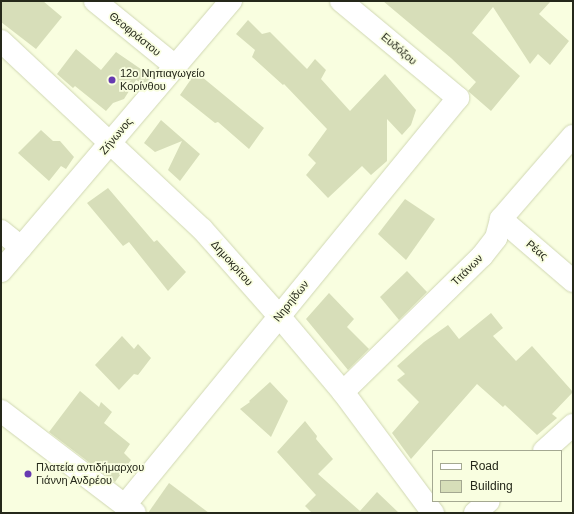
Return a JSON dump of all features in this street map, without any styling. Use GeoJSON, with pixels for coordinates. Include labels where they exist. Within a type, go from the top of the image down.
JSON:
{"type":"FeatureCollection","features":[{"type":"Feature","properties":{"kind":"street","name":"Θεοφράστου"},"geometry":{"type":"LineString","coordinates":[[95,1],[175,66]]}},
{"type":"Feature","properties":{"kind":"street","name":"Ζήνωνος"},"geometry":{"type":"LineString","coordinates":[[1,271],[231,1]]}},
{"type":"Feature","properties":{"kind":"street","name":"Ευδόξου"},"geometry":{"type":"LineString","coordinates":[[341,1],[458,98]]}},
{"type":"Feature","properties":{"kind":"street","name":"Δημοκρίτου"},"geometry":{"type":"LineString","coordinates":[[1,41],[111,142],[202,229],[280,316],[343,392],[433,513]]}},
{"type":"Feature","properties":{"kind":"street","name":"Νηρηίδων"},"geometry":{"type":"LineString","coordinates":[[130,509],[280,316],[458,98]]}},
{"type":"Feature","properties":{"kind":"street","name":"Τιτάνων"},"geometry":{"type":"LineString","coordinates":[[343,392],[482,256],[496,238],[501,219],[573,136]]}},
{"type":"Feature","properties":{"kind":"street","name":"Ρέας"},"geometry":{"type":"LineString","coordinates":[[501,219],[573,281]]}},
{"type":"Feature","properties":{"kind":"street"},"geometry":{"type":"LineString","coordinates":[[1,231],[21,247]]}},
{"type":"Feature","properties":{"kind":"street"},"geometry":{"type":"LineString","coordinates":[[1,410],[130,509]]}},
{"type":"Feature","properties":{"kind":"street"},"geometry":{"type":"LineString","coordinates":[[545,450],[573,425]]}},
{"type":"Feature","properties":{"kind":"street"},"geometry":{"type":"LineString","coordinates":[[475,513],[488,502]]}},
{"type":"Feature","properties":{"kind":"building"},"geometry":{"type":"Polygon","coordinates":[[[1,1],[43,1],[62,17],[36,49],[1,22],[1,1]]]}},
{"type":"Feature","properties":{"kind":"building"},"geometry":{"type":"Polygon","coordinates":[[[383,1],[551,1],[539,14],[569,41],[550,65],[538,54],[530,64],[493,7],[472,33],[520,76],[491,111],[468,91],[476,82],[451,58],[383,1]]]}},
{"type":"Feature","properties":{"kind":"building"},"geometry":{"type":"Polygon","coordinates":[[[248,20],[262,34],[270,32],[307,69],[315,59],[326,70],[321,79],[350,111],[385,74],[416,110],[411,125],[402,135],[387,119],[387,161],[371,175],[362,166],[328,198],[306,175],[316,163],[308,155],[327,129],[284,84],[283,85],[252,57],[255,50],[236,34],[248,20]]]}},
{"type":"Feature","properties":{"kind":"building","name":"12ο Νηπιαγωγείο Κορίνθου"},"geometry":{"type":"Polygon","coordinates":[[[76,49],[101,70],[116,52],[151,76],[144,84],[136,80],[124,99],[113,103],[106,111],[75,86],[73,88],[57,74],[76,49]]]}},
{"type":"Feature","properties":{"kind":"building"},"geometry":{"type":"Polygon","coordinates":[[[196,72],[264,128],[249,149],[218,122],[215,123],[180,95],[196,72]]]}},
{"type":"Feature","properties":{"kind":"building"},"geometry":{"type":"Polygon","coordinates":[[[161,120],[200,154],[180,181],[168,170],[182,141],[155,152],[144,143],[161,120]]]}},
{"type":"Feature","properties":{"kind":"building"},"geometry":{"type":"Polygon","coordinates":[[[41,130],[53,141],[60,141],[74,157],[66,169],[61,166],[49,181],[18,153],[41,130]]]}},
{"type":"Feature","properties":{"kind":"building"},"geometry":{"type":"Polygon","coordinates":[[[108,188],[154,242],[157,240],[186,272],[168,291],[129,242],[123,246],[87,203],[108,188]]]}},
{"type":"Feature","properties":{"kind":"building"},"geometry":{"type":"Polygon","coordinates":[[[405,199],[435,219],[406,260],[378,234],[405,199]]]}},
{"type":"Feature","properties":{"kind":"building"},"geometry":{"type":"Polygon","coordinates":[[[407,271],[427,292],[399,320],[380,297],[407,271]]]}},
{"type":"Feature","properties":{"kind":"building"},"geometry":{"type":"Polygon","coordinates":[[[329,293],[354,319],[347,327],[369,349],[348,370],[306,319],[329,293]]]}},
{"type":"Feature","properties":{"kind":"building"},"geometry":{"type":"Polygon","coordinates":[[[491,313],[503,328],[493,336],[516,361],[532,346],[573,392],[552,414],[557,418],[537,435],[505,405],[503,407],[477,384],[411,459],[392,433],[419,402],[397,380],[405,374],[397,366],[424,342],[448,325],[459,339],[491,313]]]}},
{"type":"Feature","properties":{"kind":"building"},"geometry":{"type":"Polygon","coordinates":[[[122,336],[134,349],[138,344],[151,358],[138,375],[134,374],[119,390],[95,365],[122,336]]]}},
{"type":"Feature","properties":{"kind":"building"},"geometry":{"type":"Polygon","coordinates":[[[270,382],[288,401],[271,437],[240,409],[250,402],[249,401],[270,382]]]}},
{"type":"Feature","properties":{"kind":"building"},"geometry":{"type":"Polygon","coordinates":[[[80,391],[99,407],[101,402],[112,412],[104,423],[130,444],[124,453],[131,460],[115,482],[49,432],[80,391]]]}},
{"type":"Feature","properties":{"kind":"building"},"geometry":{"type":"Polygon","coordinates":[[[305,421],[317,436],[316,439],[333,459],[318,474],[360,511],[377,492],[399,513],[312,513],[305,506],[316,495],[277,452],[305,421]]]}},
{"type":"Feature","properties":{"kind":"building"},"geometry":{"type":"Polygon","coordinates":[[[169,483],[209,513],[148,513],[169,483]]]}},
{"type":"Feature","properties":{"kind":"place","name":"12ο Νηπιαγωγείο Κορίνθου"},"geometry":{"type":"Point","coordinates":[112,80]}},
{"type":"Feature","properties":{"kind":"place","name":"Πλατεία αντιδήμαρχου Γιάννη Ανδρέου"},"geometry":{"type":"Point","coordinates":[28,474]}}]}
